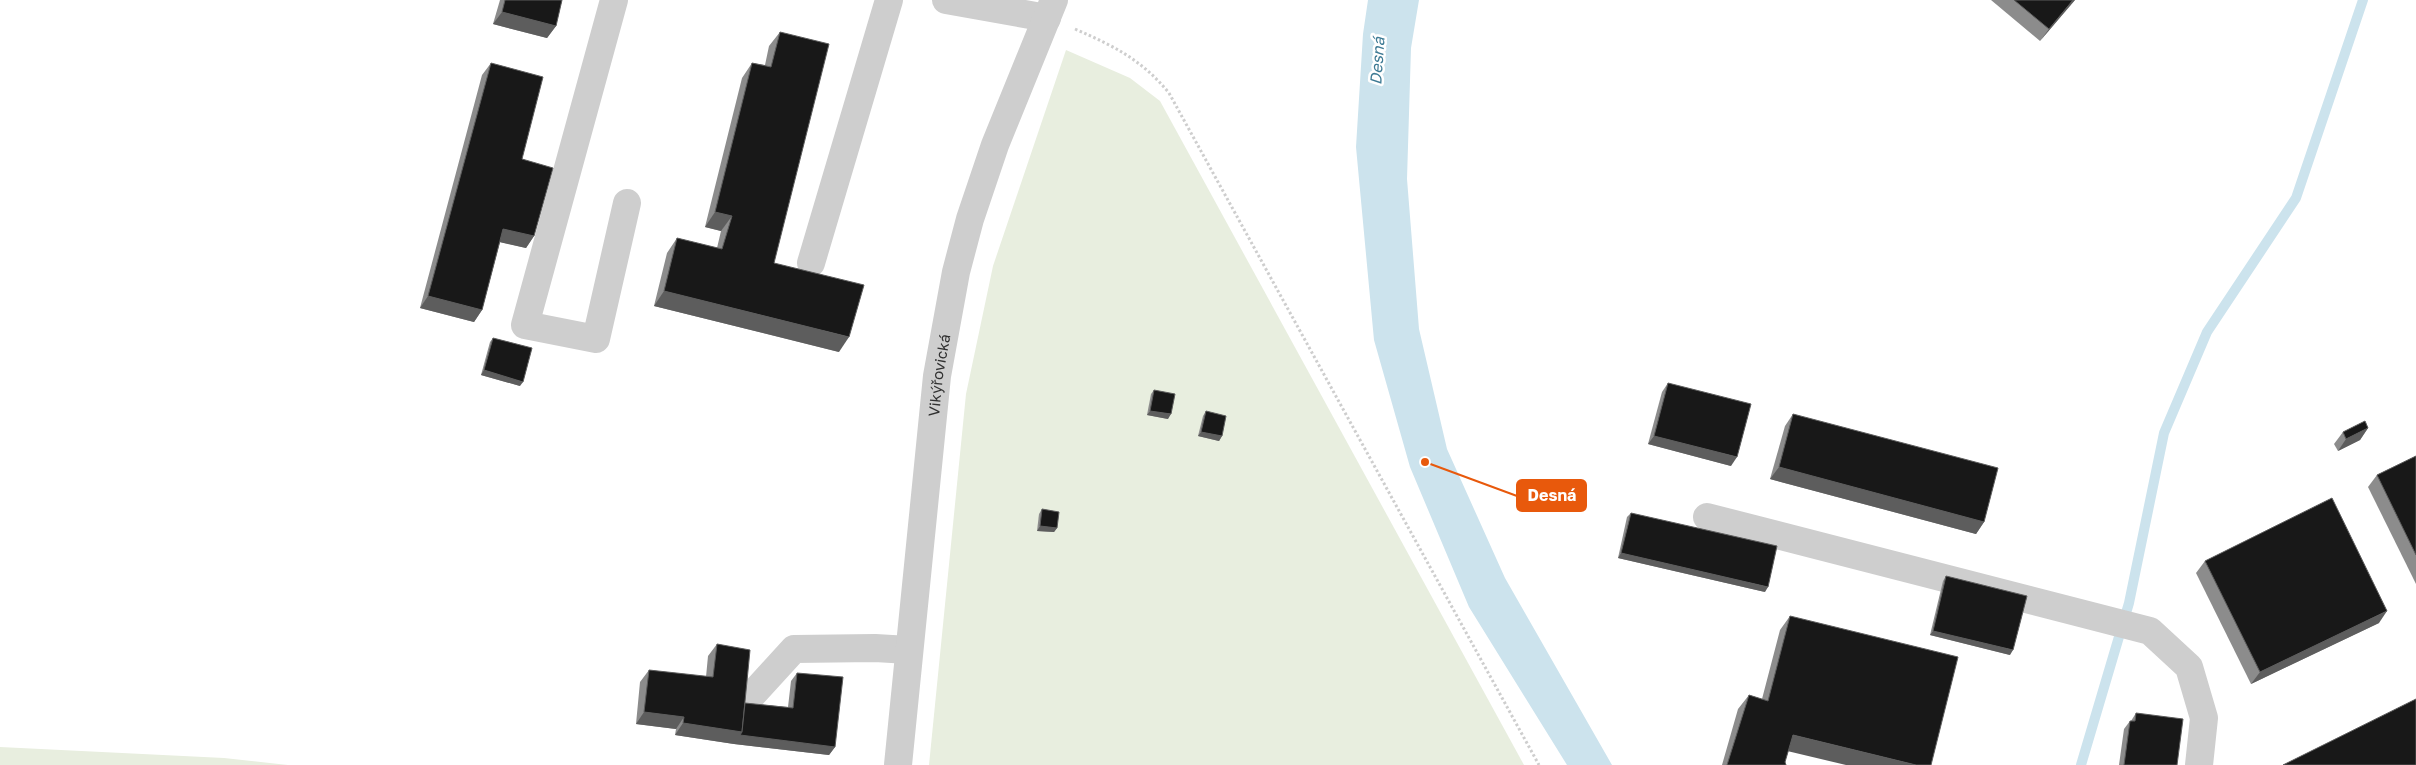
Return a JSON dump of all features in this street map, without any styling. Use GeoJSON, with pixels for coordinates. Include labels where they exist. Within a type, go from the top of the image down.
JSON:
{"type":"FeatureCollection","features":[{"type":"Feature","properties":{"kind":"street"},"geometry":{"type":"LineString","coordinates":[[614,0],[525,325],[596,338],[627,203]]}},
{"type":"Feature","properties":{"kind":"street"},"geometry":{"type":"LineString","coordinates":[[811,262],[889,0]]}},
{"type":"Feature","properties":{"kind":"street"},"geometry":{"type":"LineString","coordinates":[[946,0],[1051,9]]}},
{"type":"Feature","properties":{"kind":"street","name":"Vikýřovická"},"geometry":{"type":"LineString","coordinates":[[898,765],[938,376],[956,272],[970,219],[995,145],[1051,9]]}},
{"type":"Feature","properties":{"kind":"street"},"geometry":{"type":"LineString","coordinates":[[1707,517],[2150,632],[2190,667],[2204,718],[2199,765]]}},
{"type":"Feature","properties":{"kind":"street"},"geometry":{"type":"LineString","coordinates":[[752,695],[794,648],[909,650]]}},
{"type":"Feature","properties":{"kind":"path"},"geometry":{"type":"LineString","coordinates":[[1051,9],[1118,48],[1154,75],[1169,94],[1539,765]]}},
{"type":"Feature","properties":{"kind":"green space"},"geometry":{"type":"Polygon","coordinates":[[[1066,50],[1130,78],[1160,101],[1524,765],[929,765],[966,394],[993,266],[1066,50]]]}},
{"type":"Feature","properties":{"kind":"green space"},"geometry":{"type":"Polygon","coordinates":[[[0,747],[224,758],[288,765],[0,765],[0,747]]]}},
{"type":"Feature","properties":{"kind":"water"},"geometry":{"type":"Polygon","coordinates":[[[1368,0],[1419,0],[1411,48],[1407,179],[1419,329],[1447,449],[1505,578],[1612,765],[1567,765],[1469,607],[1410,467],[1374,340],[1356,147],[1363,34],[1368,0]]]}},
{"type":"Feature","properties":{"kind":"building"},"geometry":{"type":"Polygon","coordinates":[[[505,0],[562,0],[556,26],[502,12],[505,0]]]}},
{"type":"Feature","properties":{"kind":"building"},"geometry":{"type":"Polygon","coordinates":[[[2014,0],[2073,0],[2049,29],[2014,0]]]}},
{"type":"Feature","properties":{"kind":"building"},"geometry":{"type":"Polygon","coordinates":[[[780,32],[829,44],[774,263],[864,285],[849,337],[664,291],[677,238],[722,249],[732,216],[715,212],[752,63],[771,67],[780,32]]]}},
{"type":"Feature","properties":{"kind":"building"},"geometry":{"type":"Polygon","coordinates":[[[491,63],[543,77],[522,159],[553,168],[534,236],[503,229],[482,310],[428,296],[491,63]]]}},
{"type":"Feature","properties":{"kind":"building"},"geometry":{"type":"Polygon","coordinates":[[[493,338],[532,348],[523,382],[484,370],[493,338]]]}},
{"type":"Feature","properties":{"kind":"building"},"geometry":{"type":"Polygon","coordinates":[[[1668,383],[1751,404],[1737,457],[1654,436],[1668,383]]]}},
{"type":"Feature","properties":{"kind":"building"},"geometry":{"type":"Polygon","coordinates":[[[1154,390],[1175,394],[1171,414],[1150,411],[1154,390]]]}},
{"type":"Feature","properties":{"kind":"building"},"geometry":{"type":"Polygon","coordinates":[[[1206,411],[1226,416],[1222,436],[1201,432],[1206,411]]]}},
{"type":"Feature","properties":{"kind":"building"},"geometry":{"type":"Polygon","coordinates":[[[1793,414],[1998,468],[1984,522],[1779,467],[1793,414]]]}},
{"type":"Feature","properties":{"kind":"building"},"geometry":{"type":"Polygon","coordinates":[[[2365,421],[2368,428],[2346,439],[2343,432],[2365,421]]]}},
{"type":"Feature","properties":{"kind":"building"},"geometry":{"type":"Polygon","coordinates":[[[2416,456],[2416,555],[2377,475],[2416,456]]]}},
{"type":"Feature","properties":{"kind":"building"},"geometry":{"type":"Polygon","coordinates":[[[2332,498],[2387,611],[2260,672],[2205,561],[2332,498]]]}},
{"type":"Feature","properties":{"kind":"building"},"geometry":{"type":"Polygon","coordinates":[[[1042,509],[1059,512],[1057,528],[1040,526],[1042,509]]]}},
{"type":"Feature","properties":{"kind":"building"},"geometry":{"type":"Polygon","coordinates":[[[1631,513],[1777,546],[1768,587],[1621,553],[1631,513]]]}},
{"type":"Feature","properties":{"kind":"building"},"geometry":{"type":"Polygon","coordinates":[[[1946,576],[2027,596],[2013,650],[1933,631],[1946,576]]]}},
{"type":"Feature","properties":{"kind":"building"},"geometry":{"type":"Polygon","coordinates":[[[1790,616],[1958,657],[1931,765],[1916,765],[1793,735],[1785,762],[1786,765],[1727,765],[1749,695],[1768,701],[1790,616]]]}},
{"type":"Feature","properties":{"kind":"building"},"geometry":{"type":"Polygon","coordinates":[[[717,644],[750,650],[742,732],[683,723],[684,717],[644,712],[649,670],[713,677],[717,644]]]}},
{"type":"Feature","properties":{"kind":"building"},"geometry":{"type":"Polygon","coordinates":[[[797,673],[843,677],[835,747],[740,735],[742,732],[745,703],[793,708],[797,673]]]}},
{"type":"Feature","properties":{"kind":"building"},"geometry":{"type":"Polygon","coordinates":[[[2416,699],[2416,765],[2283,765],[2416,699]]]}},
{"type":"Feature","properties":{"kind":"building"},"geometry":{"type":"Polygon","coordinates":[[[2136,713],[2183,719],[2177,765],[2124,765],[2130,721],[2135,721],[2136,713]]]}},
{"type":"Feature","properties":{"kind":"waterway"},"geometry":{"type":"LineString","coordinates":[[2081,765],[2129,603],[2164,433],[2207,332],[2296,198],[2363,0]]}},
{"type":"Feature","properties":{"kind":"place","name":"Desná"},"geometry":{"type":"Point","coordinates":[1425,462]}}]}
